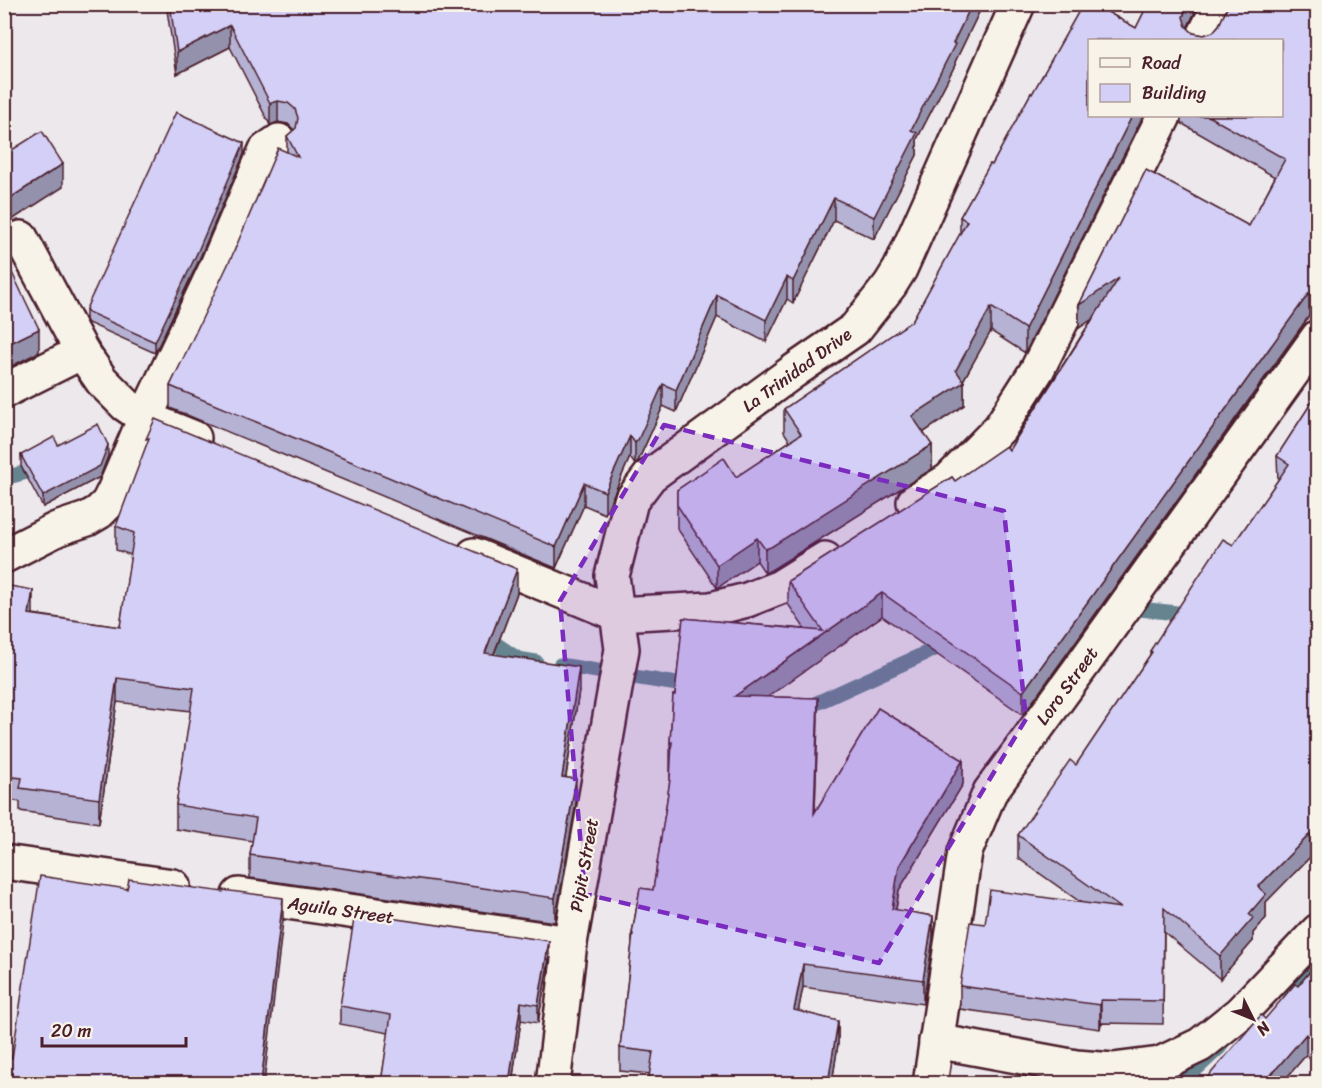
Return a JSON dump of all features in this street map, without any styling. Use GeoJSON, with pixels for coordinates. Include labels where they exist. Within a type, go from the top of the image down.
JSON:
{"type":"FeatureCollection","features":[{"type":"Feature","properties":{"kind":"street","name":"La Trinidad Drive"},"geometry":{"type":"LineString","coordinates":[[622,649],[612,576],[632,501],[650,476],[855,328],[890,285],[900,268],[1018,4]]}},
{"type":"Feature","properties":{"kind":"street"},"geometry":{"type":"LineString","coordinates":[[1202,39],[1220,4]]}},
{"type":"Feature","properties":{"kind":"street"},"geometry":{"type":"LineString","coordinates":[[889,518],[949,480],[999,428],[1037,370],[1164,117]]}},
{"type":"Feature","properties":{"kind":"street"},"geometry":{"type":"LineString","coordinates":[[4,556],[57,529],[87,519],[108,503],[215,270],[266,150],[279,141]]}},
{"type":"Feature","properties":{"kind":"street"},"geometry":{"type":"LineString","coordinates":[[21,238],[82,352],[102,381],[126,405],[146,418],[222,450]]}},
{"type":"Feature","properties":{"kind":"street","name":"Loro Street"},"geometry":{"type":"LineString","coordinates":[[930,1083],[965,852],[990,792],[1317,337]]}},
{"type":"Feature","properties":{"kind":"street"},"geometry":{"type":"LineString","coordinates":[[4,391],[82,352]]}},
{"type":"Feature","properties":{"kind":"street"},"geometry":{"type":"LineString","coordinates":[[453,546],[617,614],[711,609],[747,600],[780,587],[850,543]]}},
{"type":"Feature","properties":{"kind":"street","name":"Pipit Street"},"geometry":{"type":"LineString","coordinates":[[553,1083],[570,942],[622,649]]}},
{"type":"Feature","properties":{"kind":"street","name":"Aguila Street"},"geometry":{"type":"LineString","coordinates":[[4,862],[570,942]]}},
{"type":"Feature","properties":{"kind":"street"},"geometry":{"type":"LineString","coordinates":[[936,1041],[1076,1067],[1113,1070],[1160,1064],[1200,1045],[1240,1013],[1317,931]]}},
{"type":"Feature","properties":{"kind":"highlighted area"},"geometry":{"type":"Polygon","coordinates":[[[664,425],[1004,511],[1026,719],[879,963],[585,894],[560,601],[664,425]]]}},
{"type":"Feature","properties":{"kind":"building"},"geometry":{"type":"Polygon","coordinates":[[[170,4],[972,4],[953,43],[955,44],[911,130],[917,133],[874,217],[834,198],[793,281],[787,277],[766,320],[717,295],[676,390],[663,384],[638,440],[635,443],[630,436],[605,492],[584,483],[556,547],[170,386],[232,256],[278,148],[298,157],[287,136],[296,128],[298,118],[295,109],[288,103],[278,101],[270,103],[230,25],[177,52],[170,4]]]}},
{"type":"Feature","properties":{"kind":"building"},"geometry":{"type":"Polygon","coordinates":[[[1083,4],[1093,4],[1136,28],[1148,4],[1187,4],[1183,17],[1186,26],[1193,33],[1204,35],[1213,32],[1219,25],[1229,4],[1317,4],[1317,295],[1313,296],[1309,293],[1023,692],[882,593],[735,696],[818,698],[814,814],[878,708],[963,760],[899,866],[892,909],[933,916],[923,980],[803,964],[794,1010],[838,1021],[828,1083],[648,1083],[653,1052],[620,1048],[632,934],[640,888],[653,890],[670,780],[673,695],[675,695],[683,618],[823,631],[788,581],[952,477],[955,481],[1006,446],[1009,450],[1119,278],[1079,305],[1146,170],[1249,226],[1285,159],[1210,117],[1283,117],[1283,39],[1088,39],[1088,117],[1131,117],[1025,329],[991,307],[956,370],[964,382],[912,416],[932,445],[771,547],[765,549],[757,538],[717,565],[677,505],[677,490],[724,458],[736,477],[801,434],[784,409],[912,321],[967,221],[960,217],[1083,4]]]}},
{"type":"Feature","properties":{"kind":"building"},"geometry":{"type":"Polygon","coordinates":[[[176,112],[244,143],[198,251],[155,342],[88,312],[86,309],[176,112]]]}},
{"type":"Feature","properties":{"kind":"building"},"geometry":{"type":"Polygon","coordinates":[[[42,131],[63,164],[4,202],[4,155],[42,131]]]}},
{"type":"Feature","properties":{"kind":"building"},"geometry":{"type":"Polygon","coordinates":[[[4,256],[39,329],[4,346],[4,256]]]}},
{"type":"Feature","properties":{"kind":"building"},"geometry":{"type":"Polygon","coordinates":[[[1317,394],[1317,839],[1310,834],[1258,887],[1266,894],[1249,914],[1253,918],[1220,956],[1164,908],[1163,1001],[1101,1000],[1100,1005],[960,986],[970,922],[985,924],[990,890],[1121,908],[1018,835],[1070,760],[1076,765],[1152,652],[1150,651],[1223,539],[1233,545],[1289,464],[1277,456],[1317,394]]]}},
{"type":"Feature","properties":{"kind":"building"},"geometry":{"type":"Polygon","coordinates":[[[155,419],[517,569],[485,653],[579,667],[562,777],[576,779],[555,898],[250,855],[256,818],[176,805],[194,688],[117,678],[99,799],[20,788],[22,778],[4,776],[4,585],[33,590],[29,614],[120,627],[134,533],[116,526],[155,419]]]}},
{"type":"Feature","properties":{"kind":"building"},"geometry":{"type":"Polygon","coordinates":[[[98,424],[108,445],[100,466],[43,496],[21,455],[54,437],[58,445],[98,424]]]}},
{"type":"Feature","properties":{"kind":"building"},"geometry":{"type":"Polygon","coordinates":[[[40,876],[127,889],[129,879],[283,898],[261,1083],[4,1083],[4,1057],[12,1058],[40,876]]]}},
{"type":"Feature","properties":{"kind":"building"},"geometry":{"type":"Polygon","coordinates":[[[355,913],[549,941],[538,1005],[521,1002],[509,1083],[381,1083],[391,1015],[340,1006],[355,913]]]}},
{"type":"Feature","properties":{"kind":"building"},"geometry":{"type":"Polygon","coordinates":[[[1317,963],[1317,1044],[1306,1034],[1264,1083],[1211,1083],[1206,1079],[1261,1015],[1265,1019],[1295,984],[1298,986],[1317,963]]]}},
{"type":"Feature","properties":{"kind":"building"},"geometry":{"type":"Polygon","coordinates":[[[1064,1078],[1088,1083],[1063,1083],[1064,1078]]]}},
{"type":"Feature","properties":{"kind":"waterway"},"geometry":{"type":"LineString","coordinates":[[4,478],[42,468]]}},
{"type":"Feature","properties":{"kind":"waterway"},"geometry":{"type":"LineString","coordinates":[[1083,603],[1196,615]]}},
{"type":"Feature","properties":{"kind":"waterway"},"geometry":{"type":"LineString","coordinates":[[481,634],[518,659],[536,662]]}},
{"type":"Feature","properties":{"kind":"waterway"},"geometry":{"type":"LineString","coordinates":[[800,704],[810,706],[948,643]]}},
{"type":"Feature","properties":{"kind":"waterway"},"geometry":{"type":"LineString","coordinates":[[560,665],[696,687]]}},
{"type":"Feature","properties":{"kind":"waterway"},"geometry":{"type":"LineString","coordinates":[[1284,989],[1318,958]]}},
{"type":"Feature","properties":{"kind":"waterway"},"geometry":{"type":"LineString","coordinates":[[1180,1084],[1220,1047]]}}]}
